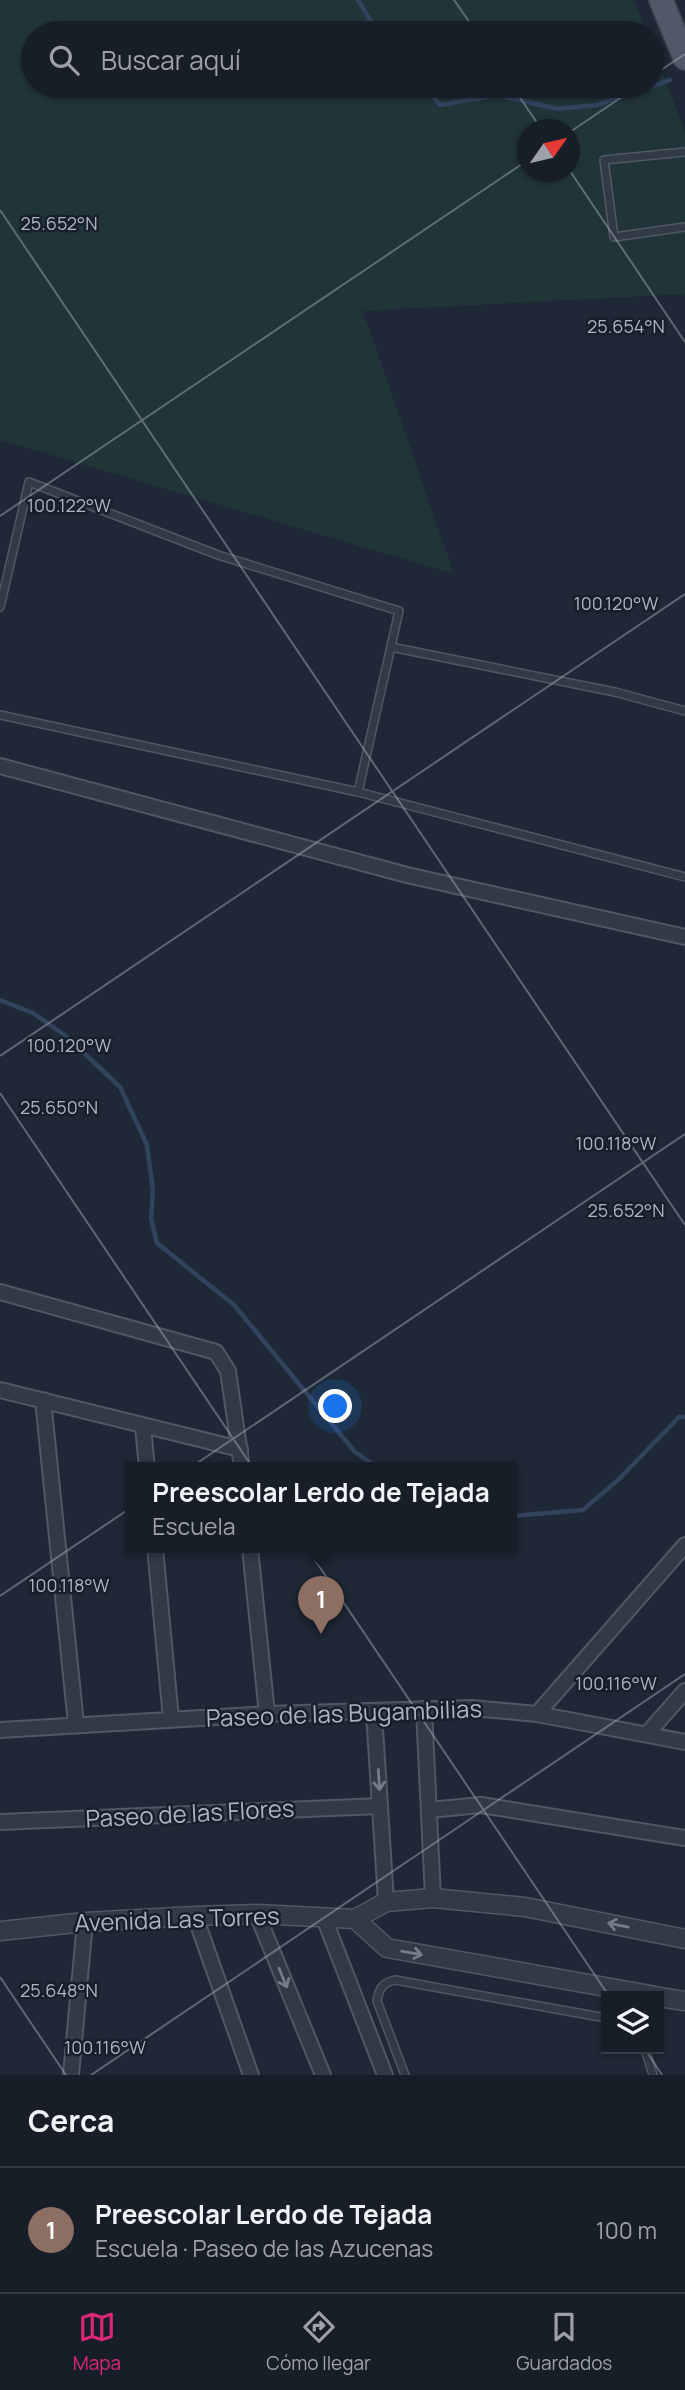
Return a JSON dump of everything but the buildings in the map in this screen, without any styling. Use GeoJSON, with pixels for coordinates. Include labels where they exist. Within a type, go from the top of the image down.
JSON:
{"type":"FeatureCollection","features":[{"type":"Feature","properties":{"kind":"main road"},"geometry":{"type":"LineString","coordinates":[[661,0],[685,58]]}},
{"type":"Feature","properties":{"kind":"street"},"geometry":{"type":"LineString","coordinates":[[0,766],[407,875],[685,937]]}},
{"type":"Feature","properties":{"kind":"street"},"geometry":{"type":"LineString","coordinates":[[0,1292],[210,1348],[225,1364],[241,1462]]}},
{"type":"Feature","properties":{"kind":"street"},"geometry":{"type":"LineString","coordinates":[[0,1390],[240,1449]]}},
{"type":"Feature","properties":{"kind":"street"},"geometry":{"type":"LineString","coordinates":[[43,1400],[76,1724]]}},
{"type":"Feature","properties":{"kind":"street"},"geometry":{"type":"LineString","coordinates":[[143,1427],[146,1462]]}},
{"type":"Feature","properties":{"kind":"street"},"geometry":{"type":"LineString","coordinates":[[537,1714],[685,1545]]}},
{"type":"Feature","properties":{"kind":"street"},"geometry":{"type":"LineString","coordinates":[[155,1553],[171,1719]]}},
{"type":"Feature","properties":{"kind":"street"},"geometry":{"type":"LineString","coordinates":[[251,1553],[267,1714]]}},
{"type":"Feature","properties":{"kind":"street"},"geometry":{"type":"LineString","coordinates":[[647,1734],[685,1691]]}},
{"type":"Feature","properties":{"kind":"street","name":"Paseo de las Bugambilias"},"geometry":{"type":"LineString","coordinates":[[0,1730],[267,1714],[472,1708],[537,1714],[685,1742]]}},
{"type":"Feature","properties":{"kind":"street"},"geometry":{"type":"LineString","coordinates":[[424,1709],[433,1898]]}},
{"type":"Feature","properties":{"kind":"street"},"geometry":{"type":"LineString","coordinates":[[374,1712],[386,1902]]}},
{"type":"Feature","properties":{"kind":"street"},"geometry":{"type":"LineString","coordinates":[[429,1810],[481,1805],[685,1838]]}},
{"type":"Feature","properties":{"kind":"street","name":"Paseo de las Flores"},"geometry":{"type":"LineString","coordinates":[[0,1822],[380,1806]]}},
{"type":"Feature","properties":{"kind":"street"},"geometry":{"type":"LineString","coordinates":[[629,1991],[387,1948],[355,1919],[386,1902],[433,1898],[525,1907],[685,1939]]}},
{"type":"Feature","properties":{"kind":"street"},"geometry":{"type":"LineString","coordinates":[[257,1914],[323,2075]]}},
{"type":"Feature","properties":{"kind":"street","name":"Avenida Las Torres"},"geometry":{"type":"LineString","coordinates":[[0,1931],[85,1922],[195,1916],[257,1914],[355,1919]]}},
{"type":"Feature","properties":{"kind":"street"},"geometry":{"type":"LineString","coordinates":[[195,1916],[251,2075]]}},
{"type":"Feature","properties":{"kind":"street"},"geometry":{"type":"LineString","coordinates":[[324,1918],[385,2075]]}},
{"type":"Feature","properties":{"kind":"street"},"geometry":{"type":"LineString","coordinates":[[72,2075],[85,1922]]}},
{"type":"Feature","properties":{"kind":"street"},"geometry":{"type":"LineString","coordinates":[[664,1997],[685,2001]]}},
{"type":"Feature","properties":{"kind":"lane"},"geometry":{"type":"LineString","coordinates":[[685,152],[604,160],[614,237],[685,227]]}},
{"type":"Feature","properties":{"kind":"lane"},"geometry":{"type":"LineString","coordinates":[[0,607],[29,482],[218,555],[399,611],[359,792]]}},
{"type":"Feature","properties":{"kind":"lane"},"geometry":{"type":"LineString","coordinates":[[391,647],[615,692],[685,711]]}},
{"type":"Feature","properties":{"kind":"lane"},"geometry":{"type":"LineString","coordinates":[[0,715],[359,792],[685,877]]}},
{"type":"Feature","properties":{"kind":"lane"},"geometry":{"type":"LineString","coordinates":[[405,2075],[377,2001],[379,1990],[388,1982],[395,1980],[601,2017]]}},
{"type":"Feature","properties":{"kind":"lane"},"geometry":{"type":"LineString","coordinates":[[647,2054],[653,2075]]}},
{"type":"Feature","properties":{"kind":"green space"},"geometry":{"type":"Polygon","coordinates":[[[0,0],[634,0],[642,21],[21,21],[21,98],[664,98],[664,77],[685,131],[685,294],[363,311],[454,574],[0,440],[0,0]]]}},
{"type":"Feature","properties":{"kind":"waterway"},"geometry":{"type":"LineString","coordinates":[[358,0],[371,21]]}},
{"type":"Feature","properties":{"kind":"waterway"},"geometry":{"type":"LineString","coordinates":[[664,82],[670,80]]}},
{"type":"Feature","properties":{"kind":"waterway"},"geometry":{"type":"LineString","coordinates":[[434,98],[440,105],[480,98]]}},
{"type":"Feature","properties":{"kind":"waterway"},"geometry":{"type":"LineString","coordinates":[[510,98],[558,109],[597,105],[617,98]]}},
{"type":"Feature","properties":{"kind":"waterway"},"geometry":{"type":"LineString","coordinates":[[0,1000],[33,1013],[66,1036],[120,1087],[147,1145],[153,1190],[151,1219],[157,1243],[234,1305],[355,1452],[370,1462]]}},
{"type":"Feature","properties":{"kind":"waterway"},"geometry":{"type":"LineString","coordinates":[[517,1516],[583,1510],[619,1479],[679,1417],[685,1417]]}},
{"type":"Feature","properties":{"kind":"place","name":"Preescolar Lerdo de Tejada"},"geometry":{"type":"Point","coordinates":[321,1634]}}]}
